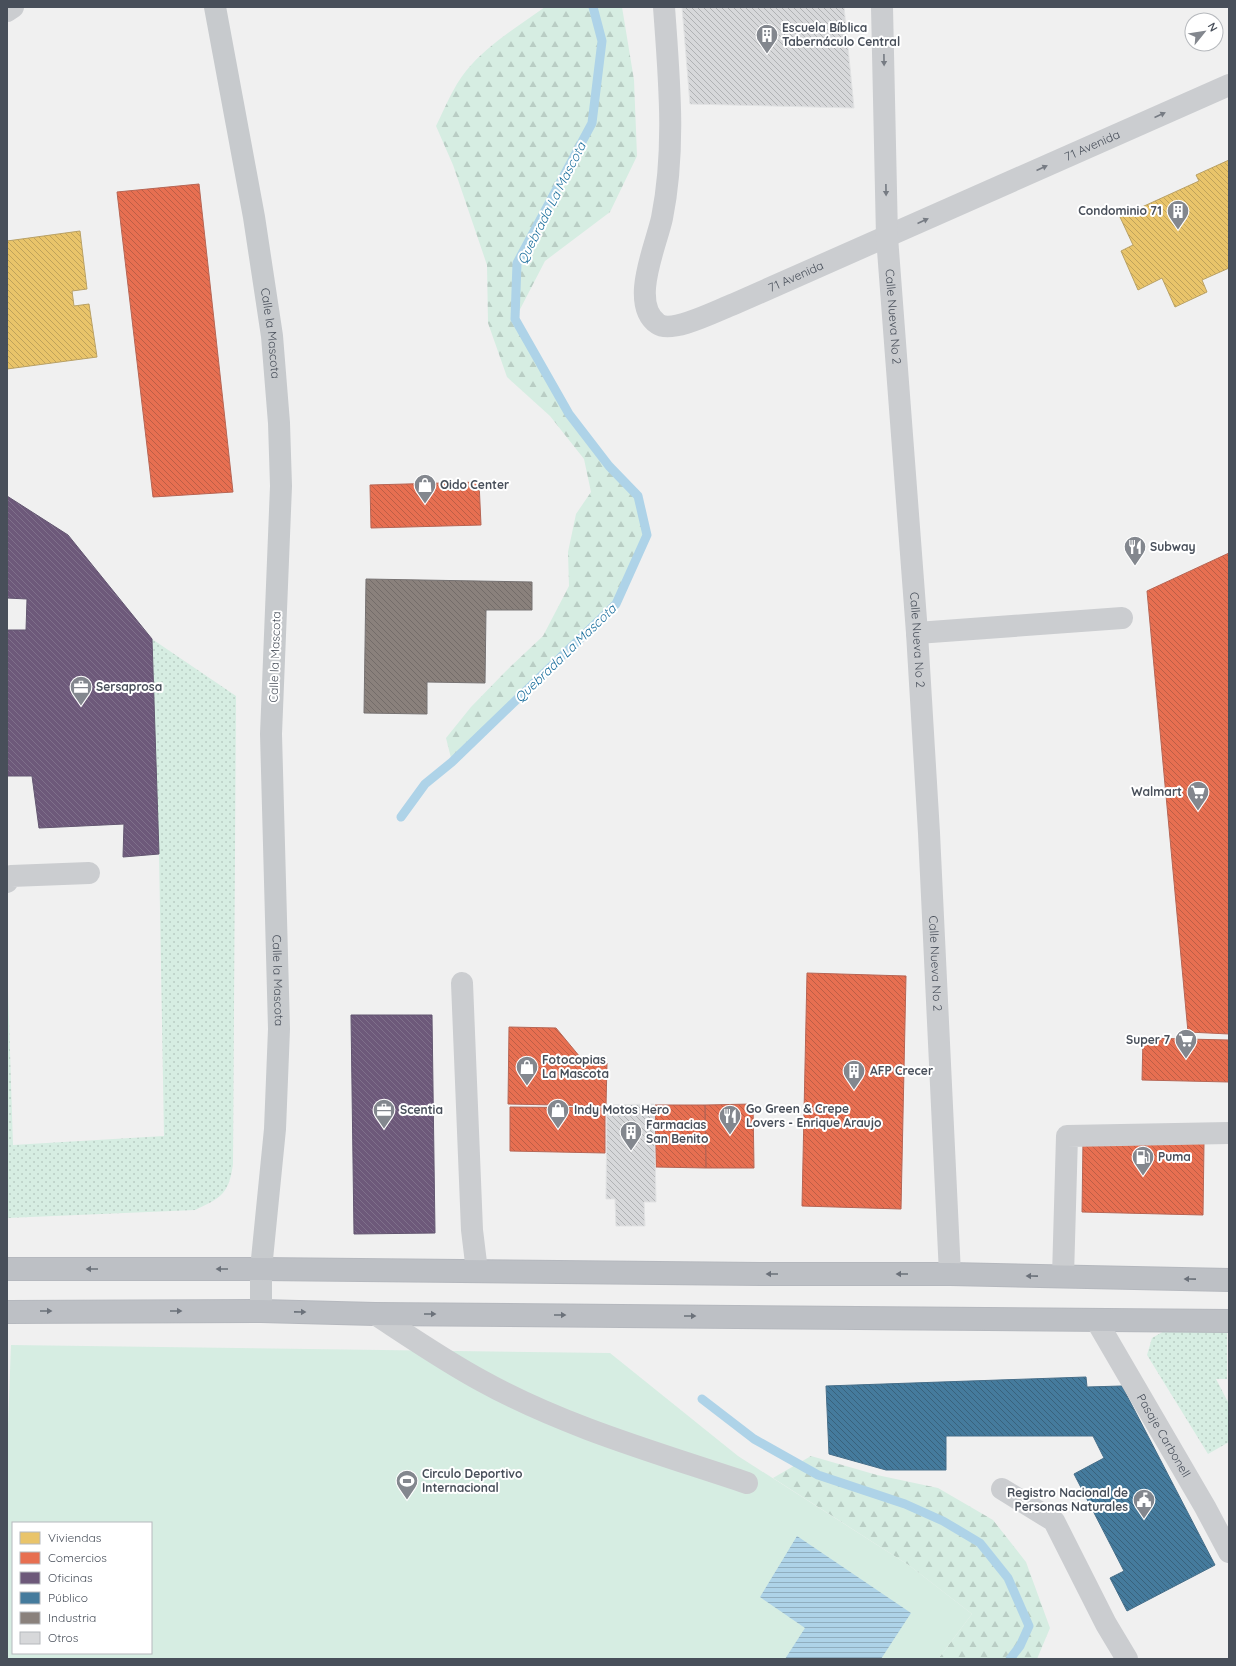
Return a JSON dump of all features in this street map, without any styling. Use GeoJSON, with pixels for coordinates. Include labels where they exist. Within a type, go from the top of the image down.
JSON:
{"type":"FeatureCollection","features":[{"type":"Feature","properties":{"kind":"highway"},"geometry":{"type":"LineString","coordinates":[[7,1269],[261,1269],[760,1274],[950,1274],[1229,1280]]}},
{"type":"Feature","properties":{"kind":"highway"},"geometry":{"type":"LineString","coordinates":[[7,1312],[261,1311],[375,1314],[1229,1321]]}},
{"type":"Feature","properties":{"kind":"main road","name":"Calle la Mascota"},"geometry":{"type":"LineString","coordinates":[[215,7],[254,218],[272,336],[280,454],[280,523],[271,734],[279,1029],[275,1129],[261,1269],[261,1311]]}},
{"type":"Feature","properties":{"kind":"street"},"geometry":{"type":"LineString","coordinates":[[7,11],[13,7]]}},
{"type":"Feature","properties":{"kind":"street","name":"71 Avenida"},"geometry":{"type":"LineString","coordinates":[[664,7],[671,129],[662,218],[644,291],[646,309],[650,317],[657,324],[664,327],[689,322],[734,304],[1229,84]]}},
{"type":"Feature","properties":{"kind":"street","name":"Calle Nueva No 2"},"geometry":{"type":"LineString","coordinates":[[882,7],[887,237],[917,633],[950,1274]]}},
{"type":"Feature","properties":{"kind":"street"},"geometry":{"type":"LineString","coordinates":[[917,633],[1122,618]]}},
{"type":"Feature","properties":{"kind":"street"},"geometry":{"type":"LineString","coordinates":[[7,882],[12,876],[89,873]]}},
{"type":"Feature","properties":{"kind":"street"},"geometry":{"type":"LineString","coordinates":[[462,983],[472,1230],[477,1271]]}},
{"type":"Feature","properties":{"kind":"street"},"geometry":{"type":"LineString","coordinates":[[1063,1276],[1067,1136],[1229,1132]]}},
{"type":"Feature","properties":{"kind":"street"},"geometry":{"type":"LineString","coordinates":[[375,1314],[441,1357],[483,1382],[521,1400],[586,1428],[747,1483]]}},
{"type":"Feature","properties":{"kind":"street","name":"Pasaje Carbonell"},"geometry":{"type":"LineString","coordinates":[[1096,1320],[1205,1507],[1229,1552]]}},
{"type":"Feature","properties":{"kind":"street"},"geometry":{"type":"LineString","coordinates":[[1002,1489],[1054,1521],[1106,1624],[1127,1659]]}},
{"type":"Feature","properties":{"kind":"green space"},"geometry":{"type":"Polygon","coordinates":[[[545,7],[622,7],[634,80],[637,156],[610,212],[545,261],[515,319],[569,414],[609,466],[638,496],[647,535],[616,604],[452,762],[446,738],[471,707],[543,636],[569,586],[568,552],[576,514],[591,492],[584,459],[550,416],[507,377],[488,323],[487,265],[453,165],[436,126],[457,84],[474,62],[503,37],[545,7]]]}},
{"type":"Feature","properties":{"kind":"green space"},"geometry":{"type":"Polygon","coordinates":[[[152,639],[236,696],[233,1164],[229,1182],[222,1194],[211,1202],[195,1210],[7,1218],[7,959],[13,1145],[164,1136],[159,854],[152,639]]]}},
{"type":"Feature","properties":{"kind":"green space"},"geometry":{"type":"Polygon","coordinates":[[[1166,1330],[1227,1331],[1227,1379],[1216,1379],[1229,1404],[1229,1442],[1208,1454],[1147,1355],[1152,1338],[1166,1330]]]}},
{"type":"Feature","properties":{"kind":"green space","name":"Circulo Deportivo Internacional"},"geometry":{"type":"Polygon","coordinates":[[[11,1345],[610,1353],[738,1456],[910,1566],[972,1614],[938,1659],[7,1659],[7,1452],[11,1345]]]}},
{"type":"Feature","properties":{"kind":"green space"},"geometry":{"type":"Polygon","coordinates":[[[811,1456],[877,1475],[938,1488],[993,1520],[1026,1562],[1050,1628],[1037,1659],[938,1659],[972,1614],[910,1566],[773,1478],[811,1456]]]}},
{"type":"Feature","properties":{"kind":"water"},"geometry":{"type":"Polygon","coordinates":[[[797,1536],[911,1613],[881,1659],[785,1659],[805,1628],[760,1597],[797,1536]]]}},
{"type":"Feature","properties":{"kind":"building: Viviendas","name":"Condominio 71"},"geometry":{"type":"Polygon","coordinates":[[[1229,160],[1229,268],[1202,280],[1207,292],[1175,307],[1162,278],[1138,290],[1121,251],[1133,245],[1120,217],[1199,181],[1196,175],[1229,160]]]}},
{"type":"Feature","properties":{"kind":"building: Viviendas"},"geometry":{"type":"Polygon","coordinates":[[[80,231],[87,289],[72,291],[74,306],[89,304],[97,357],[7,369],[7,241],[80,231]]]}},
{"type":"Feature","properties":{"kind":"building: Comercios"},"geometry":{"type":"Polygon","coordinates":[[[199,184],[233,492],[153,497],[117,192],[199,184]]]}},
{"type":"Feature","properties":{"kind":"building: Comercios","name":"Oido Center"},"geometry":{"type":"Polygon","coordinates":[[[479,482],[481,525],[371,528],[370,485],[479,482]]]}},
{"type":"Feature","properties":{"kind":"building: Comercios","name":"Walmart"},"geometry":{"type":"Polygon","coordinates":[[[1229,553],[1229,1034],[1188,1032],[1147,591],[1229,553]]]}},
{"type":"Feature","properties":{"kind":"building: Comercios","name":"AFP Crecer"},"geometry":{"type":"Polygon","coordinates":[[[807,973],[906,976],[901,1209],[802,1206],[807,973]]]}},
{"type":"Feature","properties":{"kind":"building: Comercios"},"geometry":{"type":"Polygon","coordinates":[[[509,1027],[556,1028],[585,1063],[607,1063],[606,1106],[508,1104],[509,1027]]]}},
{"type":"Feature","properties":{"kind":"building: Comercios","name":"Super 7"},"geometry":{"type":"Polygon","coordinates":[[[1143,1038],[1229,1040],[1229,1082],[1142,1080],[1143,1038]]]}},
{"type":"Feature","properties":{"kind":"building: Comercios","name":"Go Green & Crepe Lovers - Enrique Araujo"},"geometry":{"type":"Polygon","coordinates":[[[753,1104],[754,1168],[706,1168],[705,1105],[753,1104]]]}},
{"type":"Feature","properties":{"kind":"building: Comercios"},"geometry":{"type":"Polygon","coordinates":[[[655,1105],[705,1105],[706,1168],[656,1167],[655,1105]]]}},
{"type":"Feature","properties":{"kind":"building: Comercios","name":"Indy Motos Hero"},"geometry":{"type":"Polygon","coordinates":[[[510,1107],[605,1108],[605,1153],[510,1151],[510,1107]]]}},
{"type":"Feature","properties":{"kind":"building: Comercios","name":"Puma"},"geometry":{"type":"Polygon","coordinates":[[[1083,1140],[1204,1143],[1203,1215],[1082,1212],[1083,1140]]]}},
{"type":"Feature","properties":{"kind":"building: Oficinas","name":"Sersaprosa"},"geometry":{"type":"Polygon","coordinates":[[[7,496],[68,535],[152,639],[159,854],[123,857],[124,824],[39,828],[32,776],[7,776],[7,630],[26,630],[27,599],[7,598],[7,496]]]}},
{"type":"Feature","properties":{"kind":"building: Oficinas"},"geometry":{"type":"Polygon","coordinates":[[[351,1015],[432,1015],[435,1233],[354,1234],[351,1015]]]}},
{"type":"Feature","properties":{"kind":"building: Público","name":"Registro Nacional de Personas Naturales"},"geometry":{"type":"Polygon","coordinates":[[[1086,1377],[1087,1387],[1122,1386],[1215,1565],[1127,1611],[1110,1578],[1124,1571],[1074,1474],[1104,1458],[1093,1436],[946,1436],[946,1470],[886,1470],[829,1454],[826,1386],[1086,1377]]]}},
{"type":"Feature","properties":{"kind":"building: Industria"},"geometry":{"type":"Polygon","coordinates":[[[366,579],[532,582],[532,610],[486,610],[485,683],[427,682],[427,714],[364,713],[366,579]]]}},
{"type":"Feature","properties":{"kind":"building: Otros","name":"Escuela Bíblica Tabernáculo Central"},"geometry":{"type":"Polygon","coordinates":[[[682,7],[844,7],[854,108],[690,104],[682,7]]]}},
{"type":"Feature","properties":{"kind":"building: Otros","name":"Farmacias San Benito"},"geometry":{"type":"Polygon","coordinates":[[[654,1104],[656,1202],[644,1202],[645,1226],[616,1226],[615,1199],[606,1199],[607,1105],[654,1104]]]}},
{"type":"Feature","properties":{"kind":"waterway","name":"Quebrada La Mascota"},"geometry":{"type":"LineString","coordinates":[[401,817],[425,784],[452,762],[616,604],[647,535],[638,496],[609,466],[569,414],[515,319],[517,263],[592,123],[602,41],[593,7]]}},
{"type":"Feature","properties":{"kind":"waterway","name":"Quebrada La Mascota"},"geometry":{"type":"LineString","coordinates":[[702,1399],[754,1439],[818,1475],[905,1504],[943,1521],[980,1543],[1008,1578],[1029,1626],[1020,1646],[1010,1659]]}},
{"type":"Feature","properties":{"kind":"place","name":"Escuela Bíblica Tabernáculo Central"},"geometry":{"type":"Point","coordinates":[767,54]}},
{"type":"Feature","properties":{"kind":"place","name":"Condominio 71"},"geometry":{"type":"Point","coordinates":[1178,230]}},
{"type":"Feature","properties":{"kind":"place","name":"Oido Center"},"geometry":{"type":"Point","coordinates":[425,504]}},
{"type":"Feature","properties":{"kind":"place","name":"Subway"},"geometry":{"type":"Point","coordinates":[1135,566]}},
{"type":"Feature","properties":{"kind":"place","name":"Sersaprosa"},"geometry":{"type":"Point","coordinates":[81,706]}},
{"type":"Feature","properties":{"kind":"place","name":"Walmart"},"geometry":{"type":"Point","coordinates":[1198,812]}},
{"type":"Feature","properties":{"kind":"place","name":"Super 7"},"geometry":{"type":"Point","coordinates":[1186,1060]}},
{"type":"Feature","properties":{"kind":"place","name":"Fotocopias La Mascota"},"geometry":{"type":"Point","coordinates":[527,1086]}},
{"type":"Feature","properties":{"kind":"place","name":"AFP Crecer"},"geometry":{"type":"Point","coordinates":[854,1090]}},
{"type":"Feature","properties":{"kind":"place","name":"Scentia"},"geometry":{"type":"Point","coordinates":[384,1130]}},
{"type":"Feature","properties":{"kind":"place","name":"Indy Motos Hero"},"geometry":{"type":"Point","coordinates":[558,1130]}},
{"type":"Feature","properties":{"kind":"place","name":"Go Green & Crepe Lovers - Enrique Araujo"},"geometry":{"type":"Point","coordinates":[730,1136]}},
{"type":"Feature","properties":{"kind":"place","name":"Farmacias San Benito"},"geometry":{"type":"Point","coordinates":[631,1152]}},
{"type":"Feature","properties":{"kind":"place","name":"Puma"},"geometry":{"type":"Point","coordinates":[1143,1176]}},
{"type":"Feature","properties":{"kind":"place","name":"Circulo Deportivo Internacional"},"geometry":{"type":"Point","coordinates":[407,1500]}},
{"type":"Feature","properties":{"kind":"place","name":"Registro Nacional de Personas Naturales"},"geometry":{"type":"Point","coordinates":[1144,1520]}}]}
